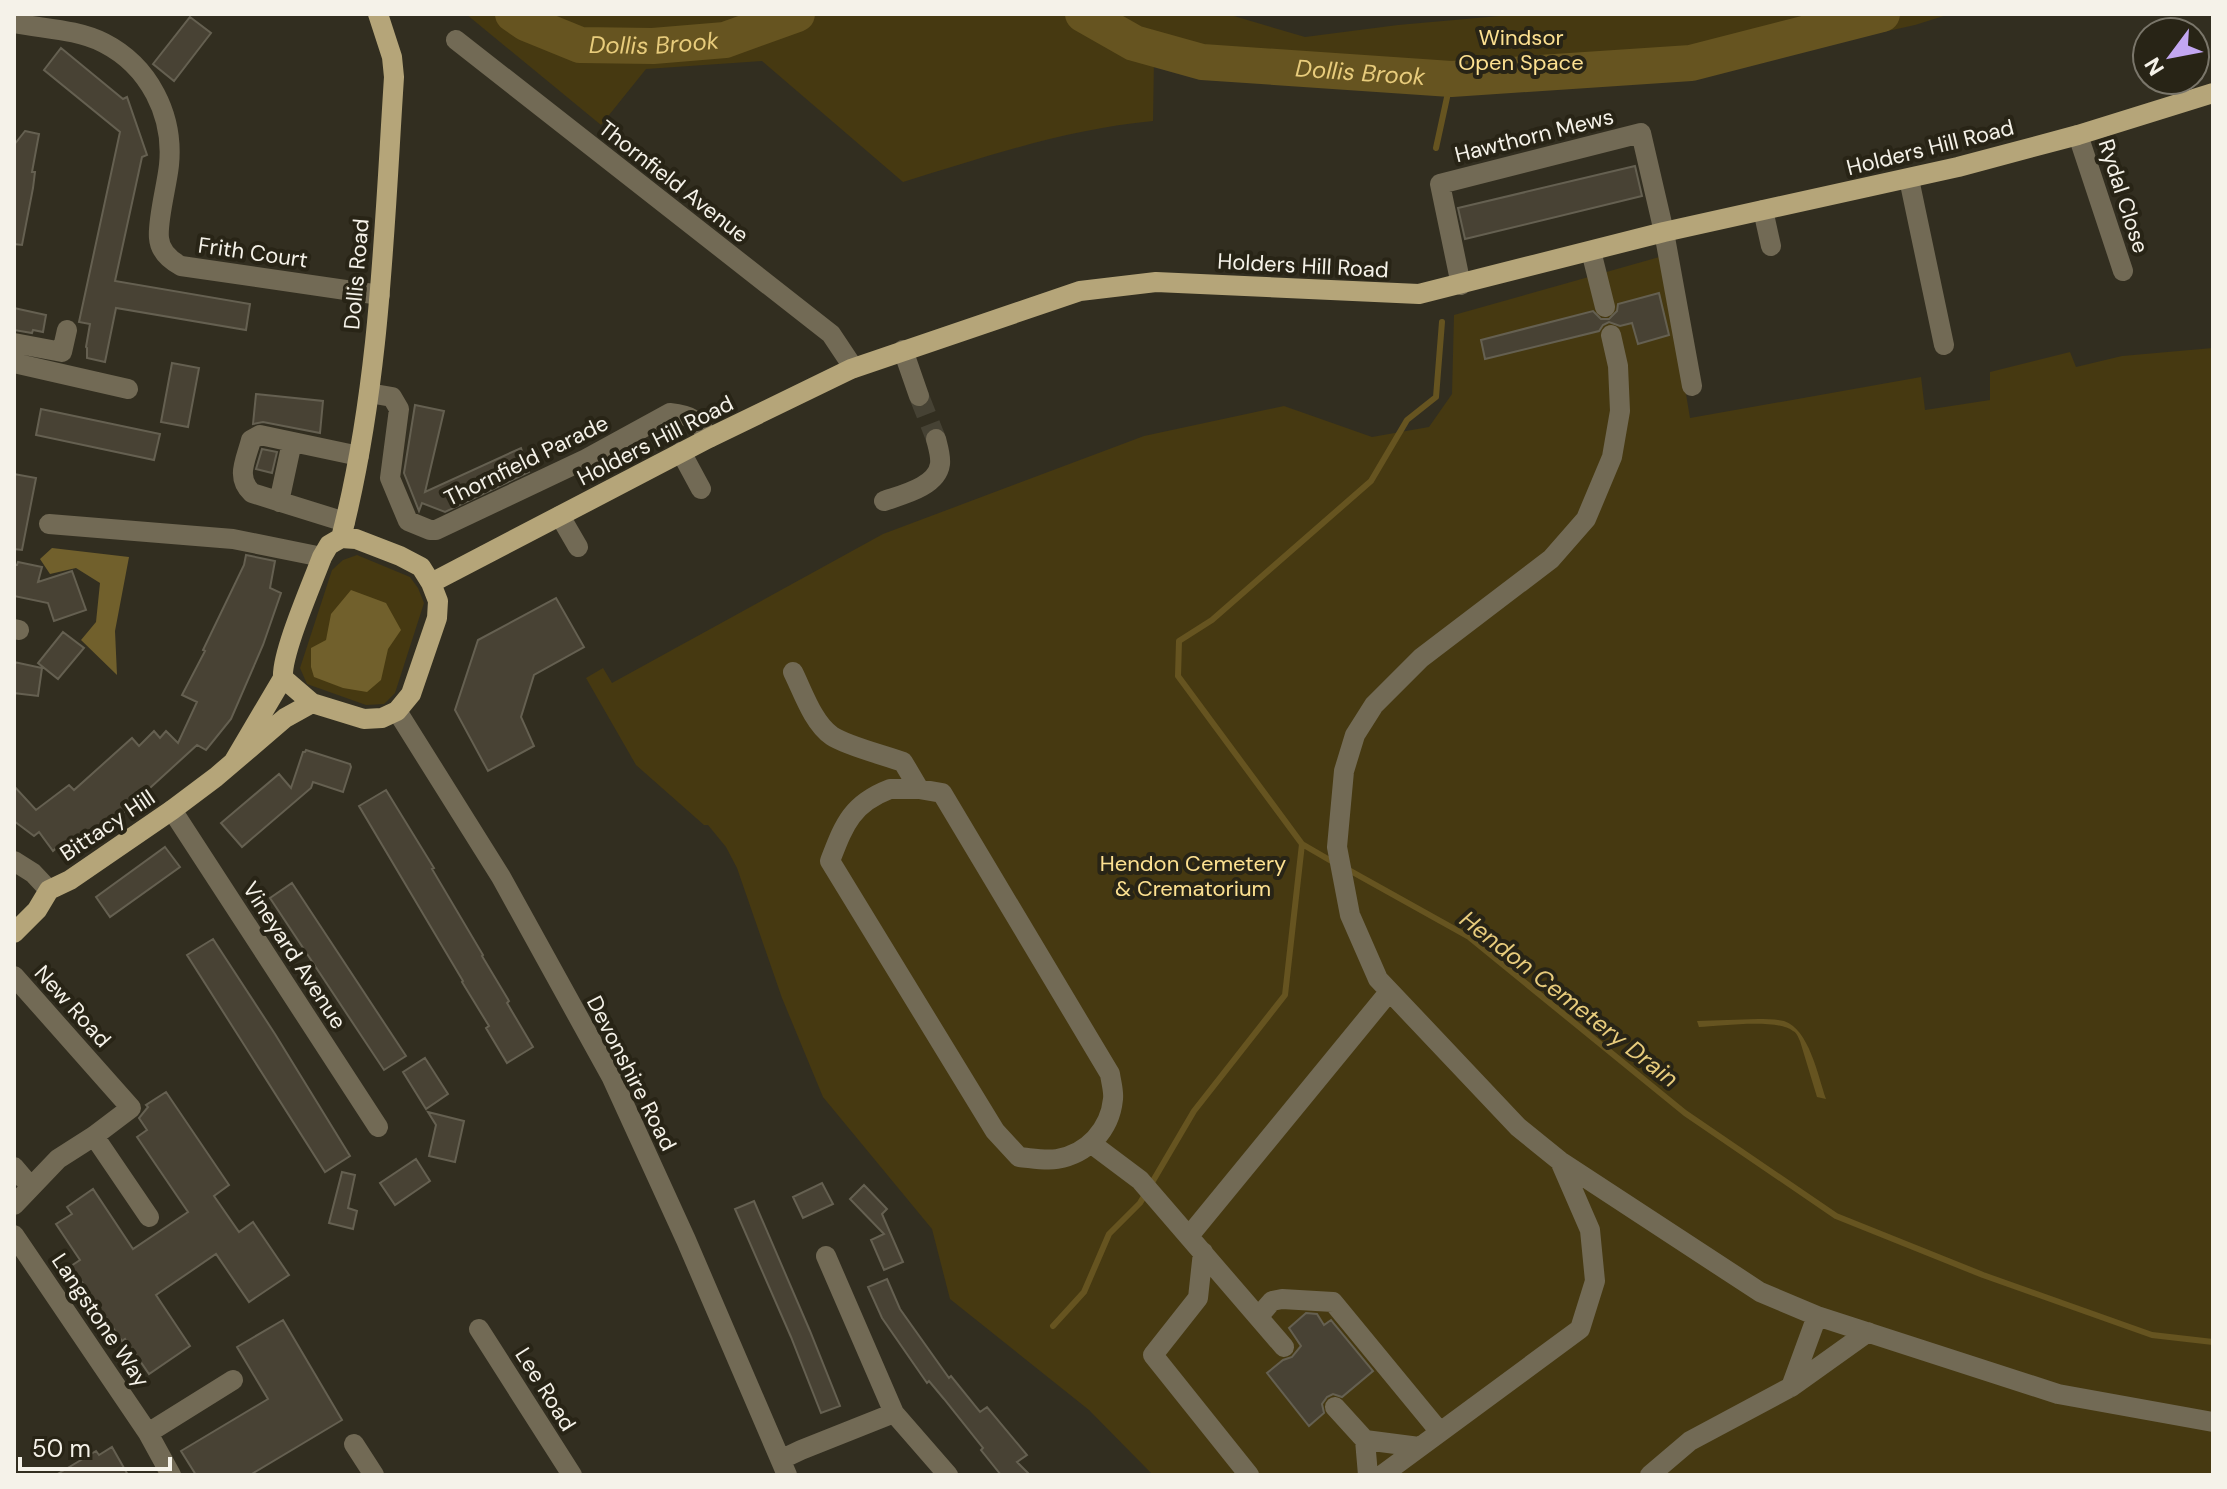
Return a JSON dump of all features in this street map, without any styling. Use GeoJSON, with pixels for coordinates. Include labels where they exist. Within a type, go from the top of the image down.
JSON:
{"type":"FeatureCollection","features":[{"type":"Feature","properties":{"kind":"main road","name":"Dollis Road"},"geometry":{"type":"LineString","coordinates":[[343,530],[369,393],[380,295],[394,77],[392,57],[378,14]]}},
{"type":"Feature","properties":{"kind":"main road","name":"Holders Hill Road"},"geometry":{"type":"LineString","coordinates":[[431,583],[681,452],[851,369],[1080,291],[1156,282],[1419,294],[1664,232],[1909,179],[2078,135],[2213,93]]}},
{"type":"Feature","properties":{"kind":"main road"},"geometry":{"type":"LineString","coordinates":[[343,530],[356,539],[421,567],[438,601],[437,618],[411,694],[397,711],[382,718],[364,719],[312,703],[283,678],[287,654],[322,557],[343,530]]}},
{"type":"Feature","properties":{"kind":"main road","name":"Bittacy Hill"},"geometry":{"type":"LineString","coordinates":[[234,761],[283,678]]}},
{"type":"Feature","properties":{"kind":"main road","name":"Bittacy Hill"},"geometry":{"type":"LineString","coordinates":[[14,933],[37,910],[49,890],[70,880],[172,810],[285,718],[312,703]]}},
{"type":"Feature","properties":{"kind":"street","name":"Frith Court"},"geometry":{"type":"LineString","coordinates":[[14,23],[70,31],[101,42],[120,53],[145,77],[156,94],[168,127],[169,163],[158,237],[165,255],[172,261],[181,266],[380,295]]}},
{"type":"Feature","properties":{"kind":"street","name":"Thornfield Avenue"},"geometry":{"type":"LineString","coordinates":[[456,40],[831,334],[851,369]]}},
{"type":"Feature","properties":{"kind":"street","name":"Hawthorn Mews"},"geometry":{"type":"LineString","coordinates":[[1461,285],[1440,184],[1641,133],[1664,232]]}},
{"type":"Feature","properties":{"kind":"street","name":"Rydal Close"},"geometry":{"type":"LineString","coordinates":[[2078,135],[2123,271]]}},
{"type":"Feature","properties":{"kind":"street"},"geometry":{"type":"LineString","coordinates":[[1909,179],[1944,345]]}},
{"type":"Feature","properties":{"kind":"street"},"geometry":{"type":"LineString","coordinates":[[1763,210],[1771,246]]}},
{"type":"Feature","properties":{"kind":"street"},"geometry":{"type":"LineString","coordinates":[[1664,232],[1692,386]]}},
{"type":"Feature","properties":{"kind":"street"},"geometry":{"type":"LineString","coordinates":[[1591,251],[1605,307]]}},
{"type":"Feature","properties":{"kind":"street"},"geometry":{"type":"LineString","coordinates":[[14,343],[62,352],[67,330]]}},
{"type":"Feature","properties":{"kind":"street"},"geometry":{"type":"LineString","coordinates":[[1611,335],[1618,366],[1620,411],[1612,457],[1586,519],[1551,559],[1421,658],[1374,705],[1355,735],[1344,771],[1337,847],[1350,915],[1378,979],[1518,1127],[1560,1161],[1760,1292],[1817,1316],[2058,1394],[2213,1422]]}},
{"type":"Feature","properties":{"kind":"street"},"geometry":{"type":"LineString","coordinates":[[903,350],[919,396]]}},
{"type":"Feature","properties":{"kind":"street"},"geometry":{"type":"LineString","coordinates":[[14,363],[128,389]]}},
{"type":"Feature","properties":{"kind":"street","name":"Thornfield Parade"},"geometry":{"type":"LineString","coordinates":[[369,393],[392,397],[399,409],[390,478],[408,521],[430,530],[436,530],[586,459],[670,413],[683,414],[697,421],[709,438]]}},
{"type":"Feature","properties":{"kind":"street"},"geometry":{"type":"LineString","coordinates":[[343,530],[252,493],[244,486],[242,476],[251,440],[260,435],[359,456]]}},
{"type":"Feature","properties":{"kind":"street"},"geometry":{"type":"LineString","coordinates":[[884,501],[916,489],[937,474],[940,464],[936,439]]}},
{"type":"Feature","properties":{"kind":"street"},"geometry":{"type":"LineString","coordinates":[[279,502],[292,442]]}},
{"type":"Feature","properties":{"kind":"street"},"geometry":{"type":"LineString","coordinates":[[681,452],[701,489]]}},
{"type":"Feature","properties":{"kind":"street"},"geometry":{"type":"LineString","coordinates":[[560,516],[578,547]]}},
{"type":"Feature","properties":{"kind":"street"},"geometry":{"type":"LineString","coordinates":[[49,524],[233,539],[322,557]]}},
{"type":"Feature","properties":{"kind":"street"},"geometry":{"type":"LineString","coordinates":[[793,672],[816,717],[828,732],[839,739],[903,762],[919,789]]}},
{"type":"Feature","properties":{"kind":"street","name":"Devonshire Road"},"geometry":{"type":"LineString","coordinates":[[397,711],[501,877],[612,1078],[784,1467]]}},
{"type":"Feature","properties":{"kind":"street"},"geometry":{"type":"LineString","coordinates":[[890,789],[942,793],[1110,1074],[1113,1098],[1106,1123],[1092,1144],[1054,1160],[1019,1157],[995,1131],[830,861],[842,828],[871,796],[890,789]]}},
{"type":"Feature","properties":{"kind":"street","name":"Vineyard Avenue"},"geometry":{"type":"LineString","coordinates":[[172,810],[378,1127]]}},
{"type":"Feature","properties":{"kind":"street"},"geometry":{"type":"LineString","coordinates":[[14,861],[33,873],[49,890]]}},
{"type":"Feature","properties":{"kind":"street","name":"New Road"},"geometry":{"type":"LineString","coordinates":[[14,976],[131,1108],[94,1136]]}},
{"type":"Feature","properties":{"kind":"street"},"geometry":{"type":"LineString","coordinates":[[1189,1236],[1389,992]]}},
{"type":"Feature","properties":{"kind":"street"},"geometry":{"type":"LineString","coordinates":[[14,1205],[58,1159],[94,1136],[149,1217]]}},
{"type":"Feature","properties":{"kind":"street"},"geometry":{"type":"LineString","coordinates":[[1092,1144],[1140,1180],[1284,1347]]}},
{"type":"Feature","properties":{"kind":"street"},"geometry":{"type":"LineString","coordinates":[[1382,1475],[1580,1329],[1595,1281],[1590,1230],[1560,1161]]}},
{"type":"Feature","properties":{"kind":"street"},"geometry":{"type":"LineString","coordinates":[[14,1167],[31,1187]]}},
{"type":"Feature","properties":{"kind":"street","name":"Langstone Way"},"geometry":{"type":"LineString","coordinates":[[14,1235],[148,1433],[171,1475]]}},
{"type":"Feature","properties":{"kind":"street"},"geometry":{"type":"LineString","coordinates":[[1203,1252],[1198,1298],[1153,1355],[1249,1475]]}},
{"type":"Feature","properties":{"kind":"street"},"geometry":{"type":"LineString","coordinates":[[826,1256],[894,1413],[948,1475]]}},
{"type":"Feature","properties":{"kind":"street"},"geometry":{"type":"LineString","coordinates":[[1198,1298],[1232,1287]]}},
{"type":"Feature","properties":{"kind":"street"},"geometry":{"type":"LineString","coordinates":[[1258,1317],[1272,1301],[1282,1299],[1333,1302],[1440,1432]]}},
{"type":"Feature","properties":{"kind":"street"},"geometry":{"type":"LineString","coordinates":[[1791,1387],[1817,1316]]}},
{"type":"Feature","properties":{"kind":"street","name":"Lee Road"},"geometry":{"type":"LineString","coordinates":[[479,1329],[572,1475]]}},
{"type":"Feature","properties":{"kind":"street"},"geometry":{"type":"LineString","coordinates":[[1650,1475],[1690,1441],[1791,1387],[1868,1332]]}},
{"type":"Feature","properties":{"kind":"street"},"geometry":{"type":"LineString","coordinates":[[148,1433],[233,1380]]}},
{"type":"Feature","properties":{"kind":"street"},"geometry":{"type":"LineString","coordinates":[[1335,1407],[1365,1440],[1368,1475]]}},
{"type":"Feature","properties":{"kind":"street"},"geometry":{"type":"LineString","coordinates":[[784,1467],[894,1413]]}},
{"type":"Feature","properties":{"kind":"street"},"geometry":{"type":"LineString","coordinates":[[1365,1440],[1419,1447]]}},
{"type":"Feature","properties":{"kind":"street"},"geometry":{"type":"LineString","coordinates":[[354,1444],[374,1475]]}},
{"type":"Feature","properties":{"kind":"green space","name":"Windsor Open Space"},"geometry":{"type":"Polygon","coordinates":[[[466,14],[1227,14],[1305,37],[1522,14],[1950,14],[1915,25],[1797,51],[1634,77],[1416,92],[1213,74],[1154,59],[1153,121],[1057,137],[903,182],[762,61],[646,69],[601,125],[466,14]]]}},
{"type":"Feature","properties":{"kind":"green space","name":"Hendon Cemetery & Crematorium"},"geometry":{"type":"Polygon","coordinates":[[[1663,256],[1690,418],[1921,377],[1925,410],[1990,400],[1990,372],[2070,352],[2076,367],[2122,356],[2213,348],[2213,1475],[1153,1475],[1089,1410],[950,1299],[932,1229],[823,1097],[782,998],[737,868],[726,847],[708,825],[704,825],[636,765],[586,678],[603,668],[612,683],[883,534],[1144,436],[1284,406],[1372,437],[1429,427],[1452,394],[1454,315],[1663,256]]]}},
{"type":"Feature","properties":{"kind":"green space"},"geometry":{"type":"Polygon","coordinates":[[[357,555],[410,577],[424,603],[395,693],[384,704],[366,705],[307,684],[300,668],[332,570],[343,560],[357,555]]]}},
{"type":"Feature","properties":{"kind":"shaded area"},"geometry":{"type":"Polygon","coordinates":[[[52,548],[129,557],[115,631],[117,675],[81,640],[96,622],[100,583],[76,568],[50,574],[40,559],[52,548]]]}},
{"type":"Feature","properties":{"kind":"shaded area"},"geometry":{"type":"Polygon","coordinates":[[[351,590],[386,603],[401,630],[388,649],[381,680],[367,692],[343,688],[314,677],[311,667],[311,648],[326,640],[331,614],[351,590]]]}},
{"type":"Feature","properties":{"kind":"shaded area"},"geometry":{"type":"Polygon","coordinates":[[[1697,1021],[1784,1021],[1800,1033],[1811,1054],[1826,1099],[1817,1097],[1800,1041],[1793,1031],[1762,1024],[1699,1027],[1697,1021]]]}},
{"type":"Feature","properties":{"kind":"building"},"geometry":{"type":"Polygon","coordinates":[[[190,17],[211,33],[174,81],[153,64],[190,17]]]}},
{"type":"Feature","properties":{"kind":"building"},"geometry":{"type":"Polygon","coordinates":[[[61,48],[123,99],[127,97],[147,155],[142,157],[115,281],[250,304],[246,330],[116,308],[105,362],[87,358],[90,324],[79,322],[120,132],[44,70],[61,48]]]}},
{"type":"Feature","properties":{"kind":"building"},"geometry":{"type":"Polygon","coordinates":[[[25,131],[39,134],[22,245],[14,244],[14,145],[25,131]]]}},
{"type":"Feature","properties":{"kind":"building"},"geometry":{"type":"Polygon","coordinates":[[[1635,166],[1642,196],[1465,239],[1458,208],[1635,166]]]}},
{"type":"Feature","properties":{"kind":"building"},"geometry":{"type":"Polygon","coordinates":[[[1659,293],[1669,335],[1638,344],[1632,323],[1620,326],[1609,322],[1599,331],[1485,359],[1481,340],[1593,311],[1601,319],[1609,319],[1617,311],[1618,304],[1659,293]]]}},
{"type":"Feature","properties":{"kind":"building"},"geometry":{"type":"Polygon","coordinates":[[[14,308],[46,315],[43,332],[14,330],[14,308]]]}},
{"type":"Feature","properties":{"kind":"building"},"geometry":{"type":"Polygon","coordinates":[[[172,363],[199,368],[188,427],[161,422],[172,363]]]}},
{"type":"Feature","properties":{"kind":"building"},"geometry":{"type":"Polygon","coordinates":[[[256,394],[323,401],[320,433],[263,422],[253,424],[256,394]]]}},
{"type":"Feature","properties":{"kind":"building"},"geometry":{"type":"Polygon","coordinates":[[[415,405],[444,411],[425,492],[521,448],[529,472],[445,512],[422,503],[419,511],[404,473],[415,405]]]}},
{"type":"Feature","properties":{"kind":"building"},"geometry":{"type":"Polygon","coordinates":[[[41,409],[160,434],[154,460],[36,435],[41,409]]]}},
{"type":"Feature","properties":{"kind":"building"},"geometry":{"type":"Polygon","coordinates":[[[262,449],[277,452],[272,473],[256,469],[262,449]]]}},
{"type":"Feature","properties":{"kind":"building"},"geometry":{"type":"Polygon","coordinates":[[[14,474],[36,478],[22,550],[14,549],[14,474]]]}},
{"type":"Feature","properties":{"kind":"building"},"geometry":{"type":"Polygon","coordinates":[[[246,555],[275,561],[270,588],[281,593],[263,645],[231,719],[206,750],[197,745],[104,830],[68,855],[60,845],[53,851],[39,832],[34,836],[14,821],[14,786],[36,810],[69,785],[74,790],[132,738],[139,746],[154,731],[160,738],[166,731],[178,743],[197,702],[182,695],[205,651],[246,555]]]}},
{"type":"Feature","properties":{"kind":"building"},"geometry":{"type":"Polygon","coordinates":[[[18,562],[42,567],[38,582],[72,571],[86,610],[54,621],[48,603],[14,596],[14,565],[18,562]]]}},
{"type":"Feature","properties":{"kind":"building"},"geometry":{"type":"Polygon","coordinates":[[[556,598],[584,647],[534,675],[521,717],[534,746],[488,771],[455,710],[478,640],[556,598]]]}},
{"type":"Feature","properties":{"kind":"building"},"geometry":{"type":"Polygon","coordinates":[[[63,632],[84,648],[58,679],[38,663],[63,632]]]}},
{"type":"Feature","properties":{"kind":"building"},"geometry":{"type":"Polygon","coordinates":[[[14,662],[42,668],[38,696],[14,693],[14,662]]]}},
{"type":"Feature","properties":{"kind":"building"},"geometry":{"type":"Polygon","coordinates":[[[306,750],[350,764],[343,792],[313,782],[311,788],[242,847],[221,823],[279,774],[291,788],[306,750]]]}},
{"type":"Feature","properties":{"kind":"building"},"geometry":{"type":"Polygon","coordinates":[[[386,790],[434,868],[533,1047],[507,1063],[486,1028],[489,1026],[359,806],[386,790]]]}},
{"type":"Feature","properties":{"kind":"building"},"geometry":{"type":"Polygon","coordinates":[[[165,847],[180,867],[110,917],[96,897],[165,847]]]}},
{"type":"Feature","properties":{"kind":"building"},"geometry":{"type":"Polygon","coordinates":[[[292,883],[406,1056],[384,1070],[270,898],[292,883]]]}},
{"type":"Feature","properties":{"kind":"building"},"geometry":{"type":"Polygon","coordinates":[[[213,939],[350,1156],[325,1172],[187,955],[213,939]]]}},
{"type":"Feature","properties":{"kind":"building"},"geometry":{"type":"Polygon","coordinates":[[[425,1058],[448,1094],[426,1109],[403,1072],[425,1058]]]}},
{"type":"Feature","properties":{"kind":"building"},"geometry":{"type":"Polygon","coordinates":[[[166,1092],[229,1185],[214,1196],[239,1232],[253,1222],[289,1275],[249,1302],[216,1254],[156,1295],[190,1346],[149,1374],[125,1339],[122,1341],[71,1266],[80,1260],[56,1224],[72,1214],[67,1207],[93,1189],[133,1249],[188,1212],[137,1137],[147,1130],[139,1118],[148,1107],[146,1105],[166,1092]]]}},
{"type":"Feature","properties":{"kind":"building"},"geometry":{"type":"Polygon","coordinates":[[[428,1112],[464,1121],[455,1162],[429,1156],[436,1125],[428,1112]]]}},
{"type":"Feature","properties":{"kind":"building"},"geometry":{"type":"Polygon","coordinates":[[[416,1159],[430,1181],[395,1205],[380,1183],[416,1159]]]}},
{"type":"Feature","properties":{"kind":"building"},"geometry":{"type":"Polygon","coordinates":[[[342,1172],[355,1175],[348,1208],[357,1211],[353,1229],[329,1223],[342,1172]]]}},
{"type":"Feature","properties":{"kind":"building"},"geometry":{"type":"Polygon","coordinates":[[[822,1183],[833,1204],[803,1218],[793,1197],[822,1183]]]}},
{"type":"Feature","properties":{"kind":"building"},"geometry":{"type":"Polygon","coordinates":[[[864,1185],[887,1209],[882,1214],[903,1262],[884,1270],[871,1240],[884,1234],[850,1199],[864,1185]]]}},
{"type":"Feature","properties":{"kind":"building"},"geometry":{"type":"Polygon","coordinates":[[[754,1201],[840,1406],[821,1413],[735,1209],[754,1201]]]}},
{"type":"Feature","properties":{"kind":"building"},"geometry":{"type":"Polygon","coordinates":[[[887,1279],[900,1309],[949,1378],[951,1376],[980,1412],[987,1407],[1027,1455],[1017,1462],[1030,1475],[1001,1475],[944,1399],[929,1381],[927,1383],[882,1318],[868,1287],[887,1279]]]}},
{"type":"Feature","properties":{"kind":"building"},"geometry":{"type":"Polygon","coordinates":[[[1306,1313],[1317,1314],[1324,1325],[1331,1320],[1373,1371],[1342,1397],[1333,1394],[1327,1397],[1322,1404],[1324,1413],[1309,1426],[1267,1373],[1292,1357],[1301,1346],[1289,1328],[1306,1313]]]}},
{"type":"Feature","properties":{"kind":"building"},"geometry":{"type":"Polygon","coordinates":[[[283,1320],[342,1420],[250,1475],[196,1475],[181,1451],[268,1399],[237,1347],[283,1320]]]}},
{"type":"Feature","properties":{"kind":"building"},"geometry":{"type":"Polygon","coordinates":[[[112,1447],[128,1475],[56,1475],[96,1451],[99,1455],[112,1447]]]}},
{"type":"Feature","properties":{"kind":"waterway","name":"Dollis Brook"},"geometry":{"type":"LineString","coordinates":[[513,14],[526,23],[580,45],[653,46],[725,40],[797,14]]}},
{"type":"Feature","properties":{"kind":"waterway","name":"Dollis Brook"},"geometry":{"type":"LineString","coordinates":[[1083,14],[1134,43],[1202,62],[1451,79],[1691,63],[1882,14]]}},
{"type":"Feature","properties":{"kind":"waterway"},"geometry":{"type":"LineString","coordinates":[[1436,148],[1451,79]]}},
{"type":"Feature","properties":{"kind":"waterway","name":"Hendon Cemetery Drain"},"geometry":{"type":"LineString","coordinates":[[1333,862],[1302,844],[1178,676],[1179,641],[1212,620],[1371,481],[1407,420],[1436,397],[1442,322]]}},
{"type":"Feature","properties":{"kind":"waterway"},"geometry":{"type":"LineString","coordinates":[[1053,1326],[1084,1292],[1109,1234],[1140,1203],[1194,1111],[1285,995],[1302,844]]}},
{"type":"Feature","properties":{"kind":"waterway","name":"Hendon Cemetery Drain"},"geometry":{"type":"LineString","coordinates":[[1347,869],[1469,937],[1685,1113],[1836,1216],[1983,1275],[2152,1335],[2213,1342]]}},
{"type":"Feature","properties":{"kind":"tunnel"},"geometry":{"type":"LineString","coordinates":[[919,396],[936,439]]}}]}
